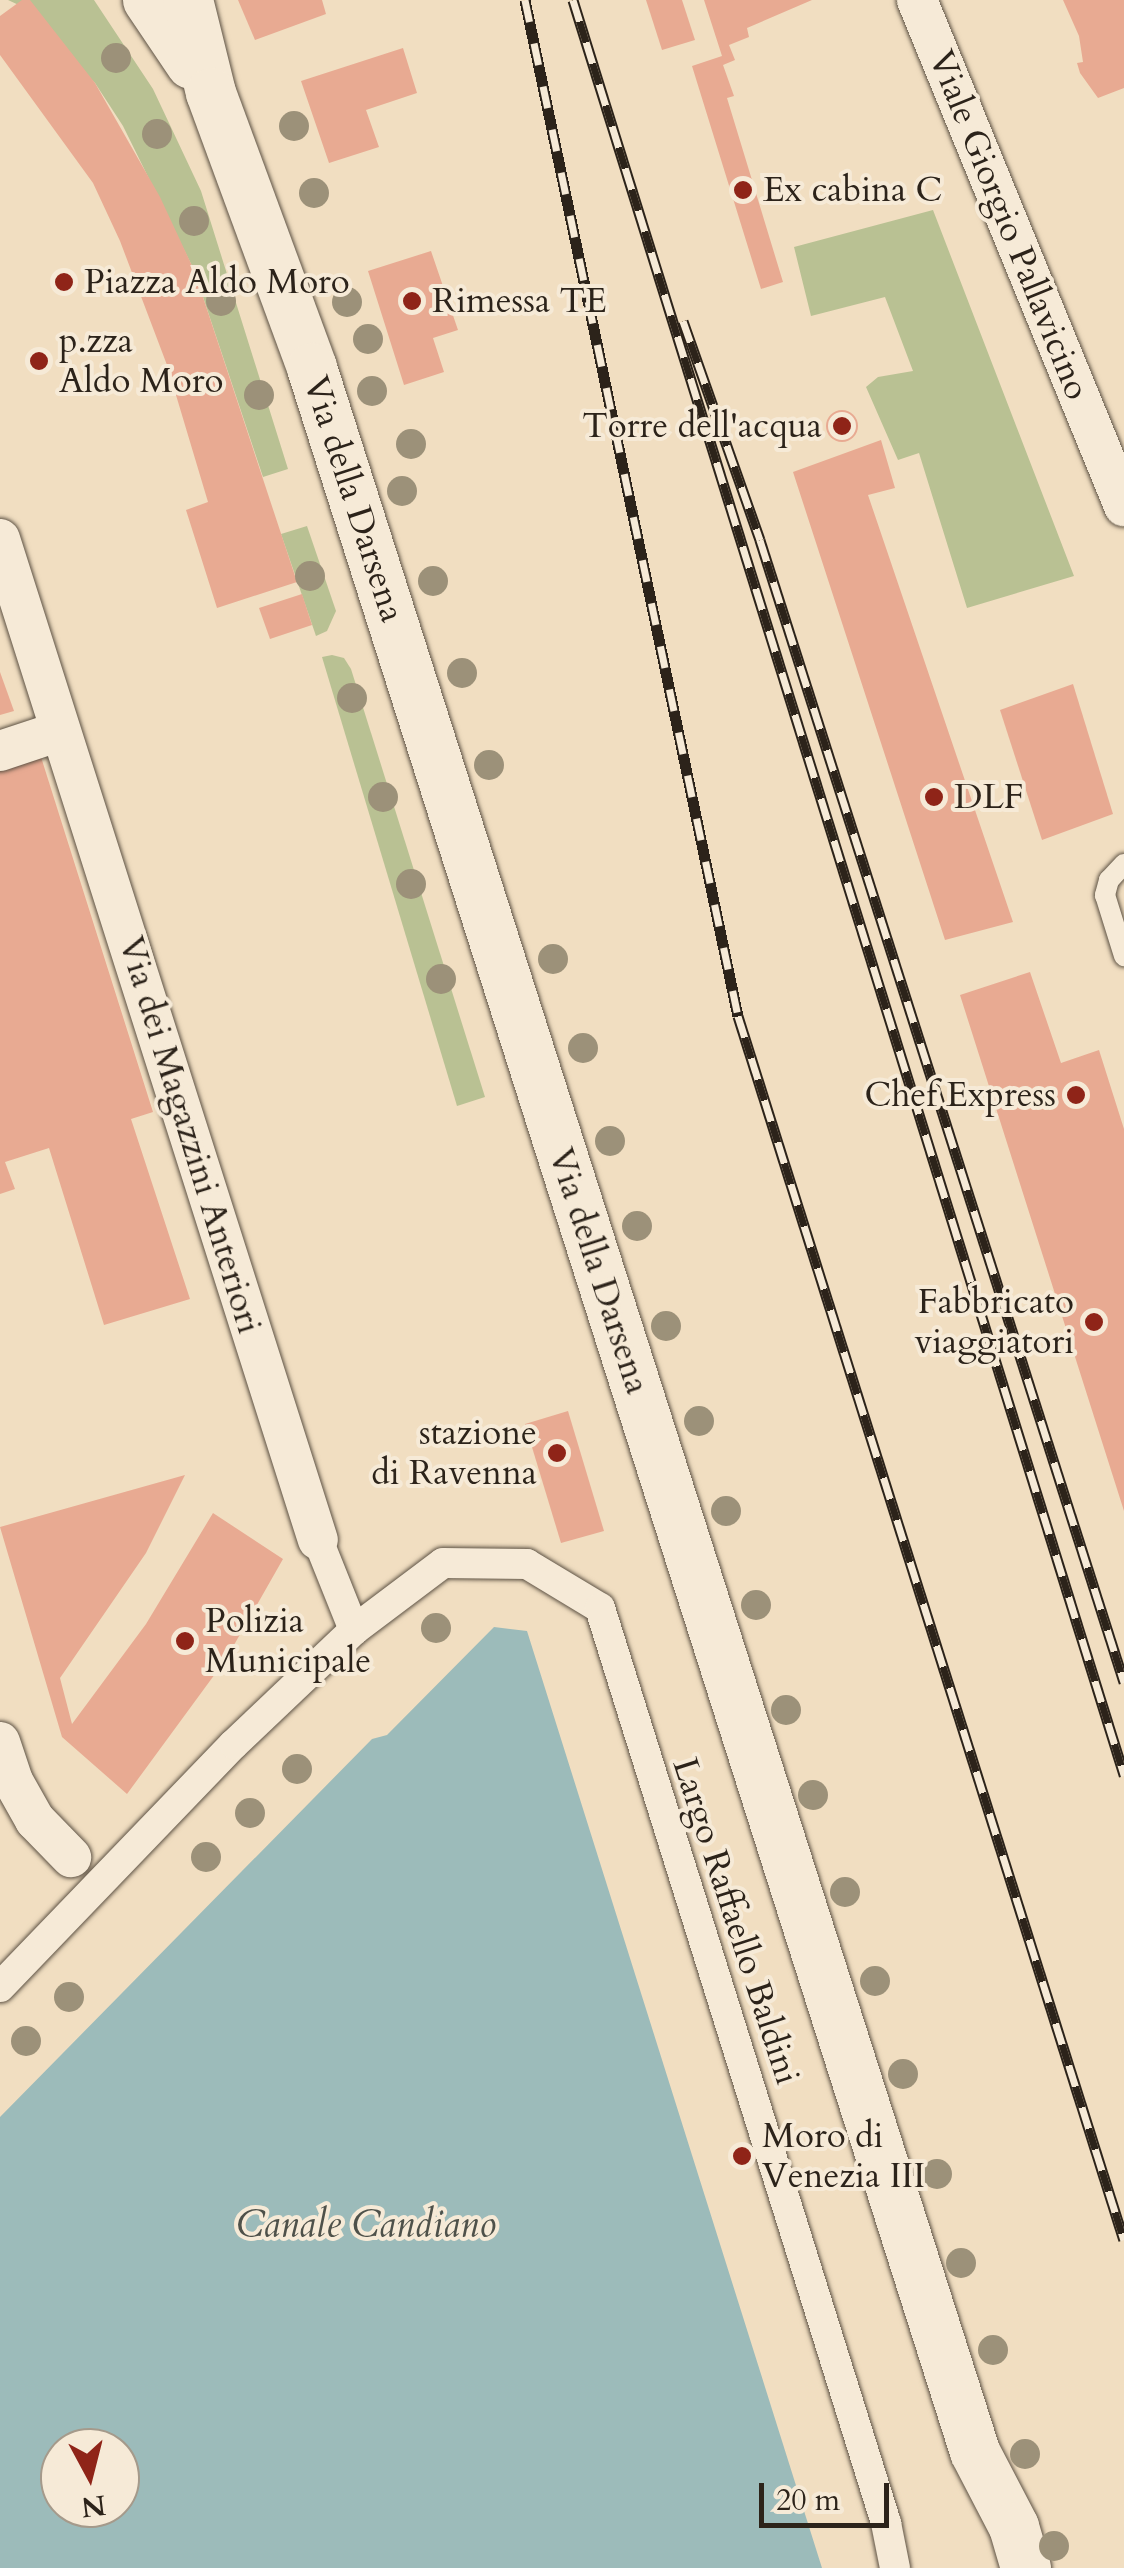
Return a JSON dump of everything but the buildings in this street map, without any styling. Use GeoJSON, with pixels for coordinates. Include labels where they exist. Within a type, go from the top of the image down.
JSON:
{"type":"FeatureCollection","features":[{"type":"Feature","properties":{"kind":"street","name":"Viale Giorgio Pallavicino"},"geometry":{"type":"LineString","coordinates":[[916,0],[1124,506]]}},
{"type":"Feature","properties":{"kind":"street","name":"Via della Darsena"},"geometry":{"type":"LineString","coordinates":[[179,1],[312,368],[974,2452],[1014,2528],[1026,2568]]}},
{"type":"Feature","properties":{"kind":"street","name":"Via dei Magazzini Anteriori"},"geometry":{"type":"LineString","coordinates":[[3,546],[318,1540]]}},
{"type":"Feature","properties":{"kind":"street"},"geometry":{"type":"LineString","coordinates":[[0,750],[60,731]]}},
{"type":"Feature","properties":{"kind":"street"},"geometry":{"type":"LineString","coordinates":[[0,1987],[85,1871],[234,1744],[354,1630],[318,1540]]}},
{"type":"Feature","properties":{"kind":"street","name":"Largo Raffaello Baldini"},"geometry":{"type":"LineString","coordinates":[[354,1630],[443,1563],[527,1564],[600,1608],[886,2523],[895,2568]]}},
{"type":"Feature","properties":{"kind":"street"},"geometry":{"type":"LineString","coordinates":[[0,1742],[13,1782],[35,1820],[85,1871]]}},
{"type":"Feature","properties":{"kind":"street","name":"Via della Darsena"},"geometry":{"type":"LineString","coordinates":[[974,2452],[979,2511],[994,2568]]}},
{"type":"Feature","properties":{"kind":"lane"},"geometry":{"type":"LineString","coordinates":[[1124,864],[1109,880],[1105,895],[1124,956]]}},
{"type":"Feature","properties":{"kind":"green space"},"geometry":{"type":"Polygon","coordinates":[[[8,0],[94,0],[153,89],[201,191],[288,469],[263,477],[194,270],[123,126],[95,83],[23,7],[8,0]]]}},
{"type":"Feature","properties":{"kind":"green space"},"geometry":{"type":"Polygon","coordinates":[[[933,210],[1074,576],[967,608],[919,453],[898,460],[866,387],[878,377],[913,371],[885,297],[811,316],[794,247],[933,210]]]}},
{"type":"Feature","properties":{"kind":"green space"},"geometry":{"type":"Polygon","coordinates":[[[307,526],[336,611],[327,631],[316,636],[281,534],[307,526]]]}},
{"type":"Feature","properties":{"kind":"green space"},"geometry":{"type":"Polygon","coordinates":[[[322,657],[344,658],[351,669],[485,1097],[457,1106],[322,657]]]}},
{"type":"Feature","properties":{"kind":"water","name":"Canale Candiano"},"geometry":{"type":"Polygon","coordinates":[[[494,1627],[527,1631],[822,2568],[0,2568],[0,2117],[372,1739],[387,1735],[494,1627]]]}},
{"type":"Feature","properties":{"kind":"railway"},"geometry":{"type":"LineString","coordinates":[[525,0],[738,1016],[1124,2240]]}},
{"type":"Feature","properties":{"kind":"railway"},"geometry":{"type":"LineString","coordinates":[[573,0],[1124,1775]]}},
{"type":"Feature","properties":{"kind":"railway"},"geometry":{"type":"LineString","coordinates":[[683,321],[760,540],[1124,1682]]}},
{"type":"Feature","properties":{"kind":"place","name":"Ex cabina C"},"geometry":{"type":"Point","coordinates":[743,190]}},
{"type":"Feature","properties":{"kind":"place","name":"Piazza Aldo Moro"},"geometry":{"type":"Point","coordinates":[64,282]}},
{"type":"Feature","properties":{"kind":"place","name":"Rimessa TE"},"geometry":{"type":"Point","coordinates":[412,301]}},
{"type":"Feature","properties":{"kind":"place","name":"p.zza Aldo Moro"},"geometry":{"type":"Point","coordinates":[39,361]}},
{"type":"Feature","properties":{"kind":"place","name":"Torre dell'acqua"},"geometry":{"type":"Point","coordinates":[842,426]}},
{"type":"Feature","properties":{"kind":"place","name":"DLF"},"geometry":{"type":"Point","coordinates":[934,797]}},
{"type":"Feature","properties":{"kind":"place","name":"Chef Express"},"geometry":{"type":"Point","coordinates":[1076,1095]}},
{"type":"Feature","properties":{"kind":"place","name":"Fabbricato viaggiatori"},"geometry":{"type":"Point","coordinates":[1094,1322]}},
{"type":"Feature","properties":{"kind":"place","name":"stazione di Ravenna"},"geometry":{"type":"Point","coordinates":[557,1453]}},
{"type":"Feature","properties":{"kind":"place","name":"Polizia Municipale"},"geometry":{"type":"Point","coordinates":[185,1641]}},
{"type":"Feature","properties":{"kind":"place","name":"Moro di Venezia III"},"geometry":{"type":"Point","coordinates":[742,2156]}}]}
